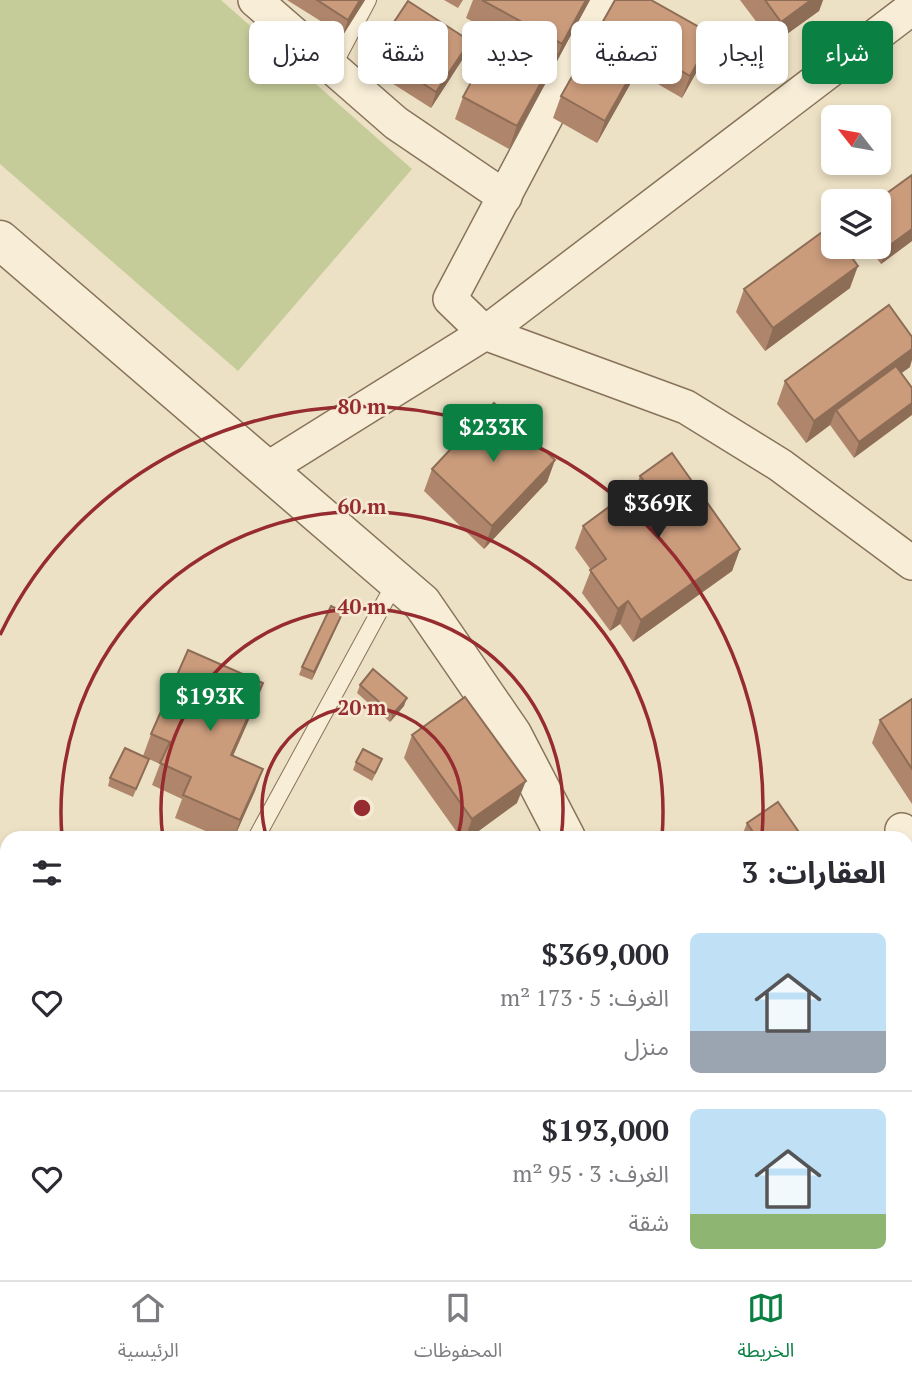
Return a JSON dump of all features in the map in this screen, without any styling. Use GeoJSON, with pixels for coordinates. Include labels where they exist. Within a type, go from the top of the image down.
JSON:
{"type":"FeatureCollection","features":[{"type":"Feature","properties":{"kind":"street"},"geometry":{"type":"LineString","coordinates":[[256,0],[279,21]]}},
{"type":"Feature","properties":{"kind":"street"},"geometry":{"type":"LineString","coordinates":[[608,0],[450,299],[485,333],[686,407],[780,465],[912,563]]}},
{"type":"Feature","properties":{"kind":"street"},"geometry":{"type":"LineString","coordinates":[[267,468],[485,333],[912,8]]}},
{"type":"Feature","properties":{"kind":"street"},"geometry":{"type":"LineString","coordinates":[[344,78],[396,123],[505,197]]}},
{"type":"Feature","properties":{"kind":"street"},"geometry":{"type":"LineString","coordinates":[[0,240],[422,603],[512,734],[562,831]]}},
{"type":"Feature","properties":{"kind":"lane"},"geometry":{"type":"LineString","coordinates":[[344,45],[368,0]]}},
{"type":"Feature","properties":{"kind":"lane"},"geometry":{"type":"LineString","coordinates":[[260,831],[396,581]]}},
{"type":"Feature","properties":{"kind":"green space"},"geometry":{"type":"Polygon","coordinates":[[[0,0],[221,0],[249,25],[249,84],[316,84],[412,169],[238,371],[0,164],[0,0]]]}},
{"type":"Feature","properties":{"kind":"building"},"geometry":{"type":"Polygon","coordinates":[[[317,0],[360,0],[348,20],[317,0]]]}},
{"type":"Feature","properties":{"kind":"building"},"geometry":{"type":"Polygon","coordinates":[[[482,0],[586,0],[575,21],[571,21],[571,28],[562,44],[557,41],[557,21],[520,21],[482,0]]]}},
{"type":"Feature","properties":{"kind":"building"},"geometry":{"type":"Polygon","coordinates":[[[615,0],[651,0],[696,25],[696,65],[690,76],[682,71],[682,21],[603,21],[615,0]]]}},
{"type":"Feature","properties":{"kind":"building"},"geometry":{"type":"Polygon","coordinates":[[[765,0],[811,0],[782,21],[765,0]]]}},
{"type":"Feature","properties":{"kind":"building"},"geometry":{"type":"Polygon","coordinates":[[[408,1],[439,21],[395,21],[408,1]]]}},
{"type":"Feature","properties":{"kind":"building"},"geometry":{"type":"Polygon","coordinates":[[[448,27],[462,36],[462,53],[448,74],[448,27]]]}},
{"type":"Feature","properties":{"kind":"building"},"geometry":{"type":"Polygon","coordinates":[[[571,78],[571,84],[626,84],[605,121],[561,96],[571,78]]]}},
{"type":"Feature","properties":{"kind":"building"},"geometry":{"type":"Polygon","coordinates":[[[424,84],[441,84],[436,92],[424,84]]]}},
{"type":"Feature","properties":{"kind":"building"},"geometry":{"type":"Polygon","coordinates":[[[470,84],[540,84],[517,126],[463,97],[470,84]]]}},
{"type":"Feature","properties":{"kind":"building"},"geometry":{"type":"Polygon","coordinates":[[[912,175],[912,229],[891,244],[891,190],[912,175]]]}},
{"type":"Feature","properties":{"kind":"building"},"geometry":{"type":"Polygon","coordinates":[[[821,233],[821,259],[853,259],[858,266],[773,328],[744,289],[821,233]]]}},
{"type":"Feature","properties":{"kind":"building"},"geometry":{"type":"Polygon","coordinates":[[[889,305],[912,337],[912,349],[814,421],[785,381],[889,305]]]}},
{"type":"Feature","properties":{"kind":"building"},"geometry":{"type":"Polygon","coordinates":[[[896,366],[912,388],[912,403],[859,442],[836,410],[896,366]]]}},
{"type":"Feature","properties":{"kind":"building"},"geometry":{"type":"Polygon","coordinates":[[[494,403],[555,460],[492,526],[432,469],[494,403]]]}},
{"type":"Feature","properties":{"kind":"building"},"geometry":{"type":"Polygon","coordinates":[[[672,453],[740,549],[641,620],[628,601],[618,609],[590,570],[606,559],[583,526],[644,481],[640,476],[672,453]]]}},
{"type":"Feature","properties":{"kind":"building"},"geometry":{"type":"Polygon","coordinates":[[[331,606],[343,612],[314,672],[302,667],[331,606]]]}},
{"type":"Feature","properties":{"kind":"building"},"geometry":{"type":"Polygon","coordinates":[[[188,650],[263,683],[231,755],[263,769],[240,820],[183,795],[191,777],[160,763],[170,742],[151,734],[188,650]]]}},
{"type":"Feature","properties":{"kind":"building"},"geometry":{"type":"Polygon","coordinates":[[[373,669],[407,698],[393,714],[360,685],[373,669]]]}},
{"type":"Feature","properties":{"kind":"building"},"geometry":{"type":"Polygon","coordinates":[[[465,697],[526,781],[472,819],[412,735],[465,697]]]}},
{"type":"Feature","properties":{"kind":"building"},"geometry":{"type":"Polygon","coordinates":[[[912,699],[912,769],[880,720],[912,699]]]}},
{"type":"Feature","properties":{"kind":"building"},"geometry":{"type":"Polygon","coordinates":[[[125,748],[149,759],[136,789],[110,778],[125,748]]]}},
{"type":"Feature","properties":{"kind":"building"},"geometry":{"type":"Polygon","coordinates":[[[363,749],[382,759],[375,773],[356,762],[363,749]]]}},
{"type":"Feature","properties":{"kind":"building"},"geometry":{"type":"Polygon","coordinates":[[[778,802],[798,831],[752,831],[747,823],[778,802]]]}}]}
